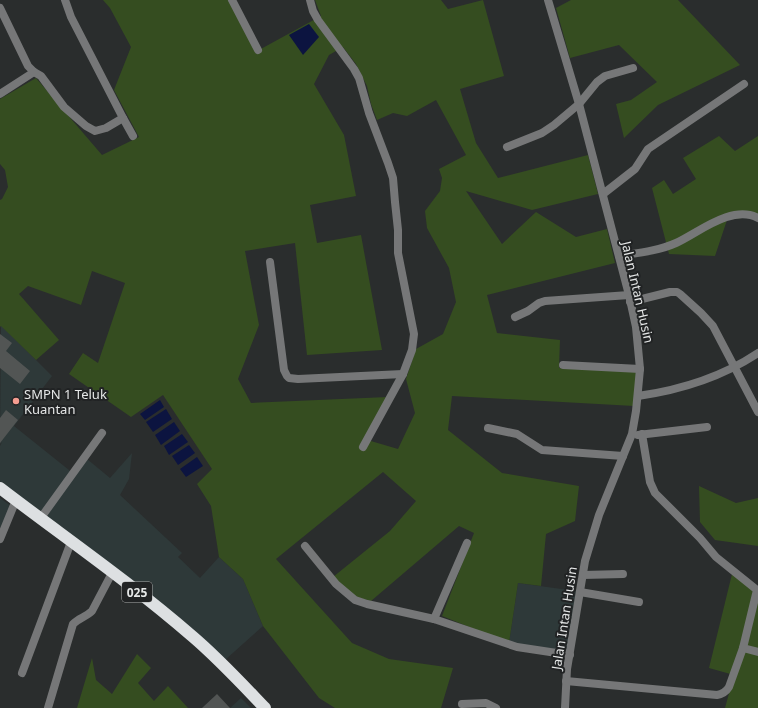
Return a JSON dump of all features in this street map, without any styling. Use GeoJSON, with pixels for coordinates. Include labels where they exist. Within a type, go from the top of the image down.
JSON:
{"type":"FeatureCollection","features":[{"type":"Feature","properties":{"kind":"highway","name":"025"},"geometry":{"type":"LineString","coordinates":[[0,488],[192,636],[224,665],[265,708]]}},
{"type":"Feature","properties":{"kind":"street"},"geometry":{"type":"LineString","coordinates":[[65,0],[71,17],[122,118],[133,136]]}},
{"type":"Feature","properties":{"kind":"street"},"geometry":{"type":"LineString","coordinates":[[232,0],[258,50]]}},
{"type":"Feature","properties":{"kind":"street"},"geometry":{"type":"LineString","coordinates":[[310,0],[313,11],[318,20],[359,78],[369,113],[388,163],[392,178],[398,230],[398,253],[414,334],[412,350],[403,374],[363,447]]}},
{"type":"Feature","properties":{"kind":"street","name":"Jalan Intan Husin"},"geometry":{"type":"LineString","coordinates":[[548,0],[580,104],[619,256],[636,327],[640,369],[638,396],[631,436],[599,515],[591,540],[583,575],[566,681],[565,708]]}},
{"type":"Feature","properties":{"kind":"street"},"geometry":{"type":"LineString","coordinates":[[0,8],[28,66],[41,76],[64,107],[92,130],[102,130],[122,118]]}},
{"type":"Feature","properties":{"kind":"street"},"geometry":{"type":"LineString","coordinates":[[507,147],[548,130],[580,104],[597,82],[605,76],[633,68]]}},
{"type":"Feature","properties":{"kind":"street"},"geometry":{"type":"LineString","coordinates":[[0,94],[34,72]]}},
{"type":"Feature","properties":{"kind":"street"},"geometry":{"type":"LineString","coordinates":[[603,194],[635,169],[648,149],[744,84]]}},
{"type":"Feature","properties":{"kind":"street"},"geometry":{"type":"LineString","coordinates":[[619,256],[644,253],[676,243],[713,223],[728,217],[746,214],[758,218]]}},
{"type":"Feature","properties":{"kind":"street"},"geometry":{"type":"LineString","coordinates":[[270,262],[284,370],[287,376],[292,379],[298,379],[403,374]]}},
{"type":"Feature","properties":{"kind":"street"},"geometry":{"type":"LineString","coordinates":[[515,318],[539,303],[545,301],[629,298],[677,292],[698,309],[713,326],[758,412]]}},
{"type":"Feature","properties":{"kind":"street"},"geometry":{"type":"LineString","coordinates":[[638,396],[661,393],[715,376],[758,353]]}},
{"type":"Feature","properties":{"kind":"street"},"geometry":{"type":"LineString","coordinates":[[563,365],[640,369]]}},
{"type":"Feature","properties":{"kind":"street"},"geometry":{"type":"LineString","coordinates":[[631,436],[707,427]]}},
{"type":"Feature","properties":{"kind":"street"},"geometry":{"type":"LineString","coordinates":[[488,428],[517,434],[542,450],[623,456]]}},
{"type":"Feature","properties":{"kind":"street"},"geometry":{"type":"LineString","coordinates":[[40,519],[102,433]]}},
{"type":"Feature","properties":{"kind":"street"},"geometry":{"type":"LineString","coordinates":[[566,681],[716,696],[727,691],[743,648],[757,590],[716,557],[700,538],[655,493],[650,482],[642,434]]}},
{"type":"Feature","properties":{"kind":"street"},"geometry":{"type":"LineString","coordinates":[[0,539],[16,500]]}},
{"type":"Feature","properties":{"kind":"street"},"geometry":{"type":"LineString","coordinates":[[22,673],[71,542]]}},
{"type":"Feature","properties":{"kind":"street"},"geometry":{"type":"LineString","coordinates":[[434,619],[467,543]]}},
{"type":"Feature","properties":{"kind":"street"},"geometry":{"type":"LineString","coordinates":[[305,546],[336,584],[355,600],[434,619],[517,647],[570,655]]}},
{"type":"Feature","properties":{"kind":"street"},"geometry":{"type":"LineString","coordinates":[[48,708],[73,624],[92,611],[112,573]]}},
{"type":"Feature","properties":{"kind":"street"},"geometry":{"type":"LineString","coordinates":[[583,575],[623,574]]}},
{"type":"Feature","properties":{"kind":"street"},"geometry":{"type":"LineString","coordinates":[[580,592],[639,602]]}},
{"type":"Feature","properties":{"kind":"street"},"geometry":{"type":"LineString","coordinates":[[743,648],[758,652]]}},
{"type":"Feature","properties":{"kind":"street"},"geometry":{"type":"LineString","coordinates":[[462,704],[486,703],[496,708]]}},
{"type":"Feature","properties":{"kind":"shaded area"},"geometry":{"type":"Polygon","coordinates":[[[309,24],[319,37],[303,55],[289,35],[309,24]]]}},
{"type":"Feature","properties":{"kind":"shaded area"},"geometry":{"type":"Polygon","coordinates":[[[1,325],[52,376],[14,426],[74,474],[87,459],[110,478],[132,453],[129,479],[120,495],[182,553],[178,557],[200,578],[219,557],[243,579],[263,626],[225,660],[0,483],[0,446],[2,442],[0,444],[1,325]]]}},
{"type":"Feature","properties":{"kind":"shaded area"},"geometry":{"type":"Polygon","coordinates":[[[160,400],[164,407],[145,420],[140,414],[160,400]]]}},
{"type":"Feature","properties":{"kind":"shaded area"},"geometry":{"type":"Polygon","coordinates":[[[166,409],[172,419],[153,432],[146,422],[166,409]]]}},
{"type":"Feature","properties":{"kind":"shaded area"},"geometry":{"type":"Polygon","coordinates":[[[174,422],[180,431],[161,445],[155,435],[174,422]]]}},
{"type":"Feature","properties":{"kind":"shaded area"},"geometry":{"type":"Polygon","coordinates":[[[182,434],[188,442],[169,455],[164,446],[182,434]]]}},
{"type":"Feature","properties":{"kind":"shaded area"},"geometry":{"type":"Polygon","coordinates":[[[189,445],[195,453],[178,465],[172,456],[189,445]]]}},
{"type":"Feature","properties":{"kind":"shaded area"},"geometry":{"type":"Polygon","coordinates":[[[197,457],[203,466],[186,477],[180,469],[197,457]]]}},
{"type":"Feature","properties":{"kind":"shaded area"},"geometry":{"type":"Polygon","coordinates":[[[0,498],[11,506],[0,529],[0,498]]]}},
{"type":"Feature","properties":{"kind":"shaded area"},"geometry":{"type":"Polygon","coordinates":[[[518,583],[576,591],[568,651],[509,643],[518,583]]]}},
{"type":"Feature","properties":{"kind":"shaded area"},"geometry":{"type":"Polygon","coordinates":[[[241,698],[251,708],[230,708],[241,698]]]}},
{"type":"Feature","properties":{"kind":"green space"},"geometry":{"type":"Polygon","coordinates":[[[103,0],[233,0],[259,50],[321,16],[315,0],[441,0],[448,9],[483,0],[504,76],[460,89],[476,143],[498,178],[588,155],[598,194],[532,210],[466,191],[502,244],[536,212],[576,237],[607,229],[615,263],[487,295],[497,333],[560,340],[559,368],[637,372],[634,406],[452,396],[448,430],[502,473],[579,486],[575,521],[546,534],[541,586],[518,583],[509,643],[442,616],[474,533],[459,526],[371,601],[355,597],[333,577],[390,531],[416,501],[383,472],[276,559],[352,643],[389,659],[453,668],[441,708],[335,708],[319,698],[263,626],[243,579],[219,557],[211,506],[197,484],[212,469],[163,395],[131,417],[69,374],[83,353],[98,363],[125,283],[92,271],[81,305],[28,286],[19,294],[59,340],[36,360],[1,326],[0,327],[0,200],[8,187],[5,170],[0,164],[0,99],[36,78],[102,155],[139,137],[114,90],[131,47],[110,8],[103,0]],[[343,47],[329,55],[314,84],[344,135],[356,196],[310,205],[317,243],[361,235],[382,350],[307,355],[295,243],[245,251],[259,325],[238,379],[251,403],[388,397],[364,439],[398,449],[415,413],[406,379],[416,349],[443,334],[456,302],[449,268],[427,228],[425,211],[440,191],[442,178],[439,169],[466,155],[436,100],[407,116],[393,113],[377,120],[371,104],[367,86],[356,64],[343,47]]]}},
{"type":"Feature","properties":{"kind":"green space"},"geometry":{"type":"Polygon","coordinates":[[[571,0],[678,0],[740,65],[658,105],[624,138],[616,104],[631,100],[657,82],[619,45],[570,58],[556,8],[571,0]]]}},
{"type":"Feature","properties":{"kind":"green space"},"geometry":{"type":"Polygon","coordinates":[[[719,136],[735,151],[758,136],[758,221],[749,217],[727,220],[715,256],[669,254],[652,188],[664,180],[673,194],[696,179],[683,158],[719,136]]]}},
{"type":"Feature","properties":{"kind":"green space"},"geometry":{"type":"Polygon","coordinates":[[[699,486],[736,503],[758,498],[758,546],[715,540],[700,522],[699,486]]]}},
{"type":"Feature","properties":{"kind":"green space"},"geometry":{"type":"Polygon","coordinates":[[[733,570],[758,589],[758,708],[725,708],[734,675],[709,668],[733,570]]]}},
{"type":"Feature","properties":{"kind":"green space"},"geometry":{"type":"Polygon","coordinates":[[[137,654],[151,668],[138,683],[154,701],[168,686],[188,708],[77,708],[92,658],[96,680],[112,694],[137,654]]]}},
{"type":"Feature","properties":{"kind":"building"},"geometry":{"type":"Polygon","coordinates":[[[0,334],[12,343],[6,351],[30,371],[20,384],[0,368],[0,334]]]}},
{"type":"Feature","properties":{"kind":"building"},"geometry":{"type":"Polygon","coordinates":[[[6,410],[18,420],[0,443],[0,418],[6,410]]]}},
{"type":"Feature","properties":{"kind":"building"},"geometry":{"type":"Polygon","coordinates":[[[217,694],[230,708],[202,708],[217,694]]]}},
{"type":"Feature","properties":{"kind":"place","name":"SMPN 1 Teluk Kuantan"},"geometry":{"type":"Point","coordinates":[16,401]}}]}
